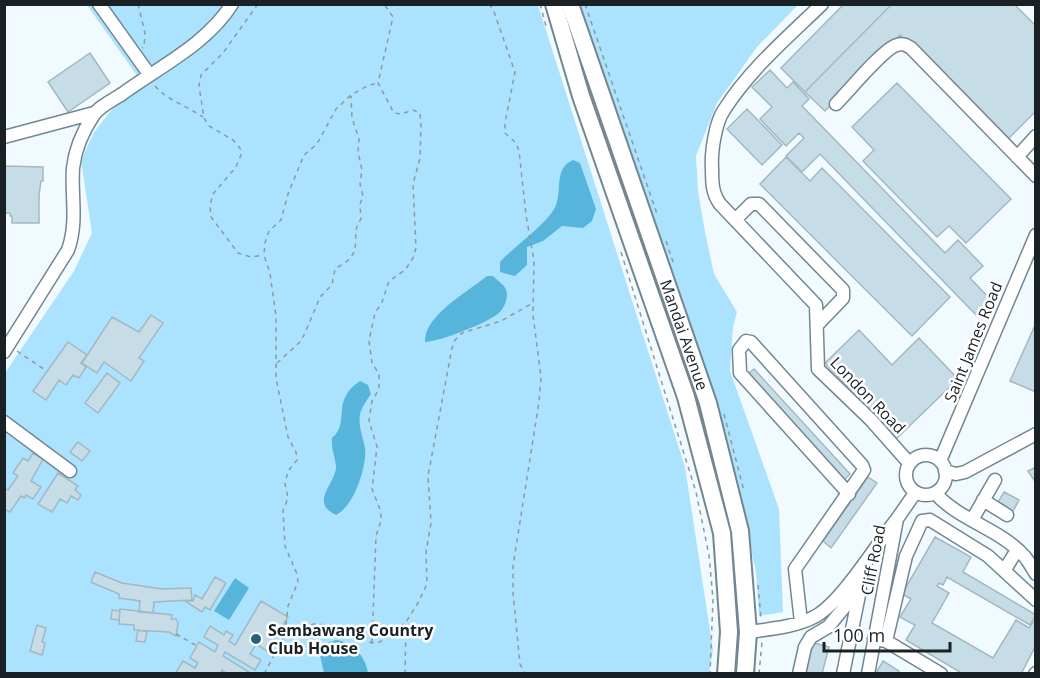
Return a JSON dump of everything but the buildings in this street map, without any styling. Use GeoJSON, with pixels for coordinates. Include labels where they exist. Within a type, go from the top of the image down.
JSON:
{"type":"FeatureCollection","features":[{"type":"Feature","properties":{"kind":"main road","name":"Mandai Avenue"},"geometry":{"type":"LineString","coordinates":[[554,4],[581,96],[686,397],[722,533],[729,632],[726,674]]}},
{"type":"Feature","properties":{"kind":"main road","name":"Mandai Avenue"},"geometry":{"type":"LineString","coordinates":[[570,4],[708,403],[740,531],[748,633],[745,674]]}},
{"type":"Feature","properties":{"kind":"street"},"geometry":{"type":"LineString","coordinates":[[99,4],[149,74]]}},
{"type":"Feature","properties":{"kind":"street"},"geometry":{"type":"LineString","coordinates":[[4,137],[94,113],[200,40],[221,21],[232,4]]}},
{"type":"Feature","properties":{"kind":"street","name":"London Road"},"geometry":{"type":"LineString","coordinates":[[822,4],[756,68],[722,112],[711,154],[713,189],[720,204],[816,305],[818,369],[872,420],[909,463]]}},
{"type":"Feature","properties":{"kind":"street"},"geometry":{"type":"LineString","coordinates":[[836,104],[884,54],[895,45],[904,44],[911,48],[1035,176]]}},
{"type":"Feature","properties":{"kind":"street"},"geometry":{"type":"LineString","coordinates":[[7,348],[60,265],[71,243],[75,222],[73,167],[79,144],[94,113]]}},
{"type":"Feature","properties":{"kind":"street"},"geometry":{"type":"LineString","coordinates":[[1017,157],[1035,136]]}},
{"type":"Feature","properties":{"kind":"street"},"geometry":{"type":"LineString","coordinates":[[735,219],[751,204],[759,204],[843,290],[843,298],[817,325]]}},
{"type":"Feature","properties":{"kind":"street","name":"Saint James Road"},"geometry":{"type":"LineString","coordinates":[[943,466],[1035,235]]}},
{"type":"Feature","properties":{"kind":"street"},"geometry":{"type":"LineString","coordinates":[[801,622],[795,569],[849,494],[864,470],[862,465],[751,342],[746,341],[739,350],[740,373],[849,494]]}},
{"type":"Feature","properties":{"kind":"street"},"geometry":{"type":"LineString","coordinates":[[4,422],[70,471]]}},
{"type":"Feature","properties":{"kind":"street"},"geometry":{"type":"LineString","coordinates":[[943,466],[944,484],[935,493],[921,495],[906,482],[906,469],[914,459],[926,455],[956,474],[965,472],[1035,434]]}},
{"type":"Feature","properties":{"kind":"street"},"geometry":{"type":"LineString","coordinates":[[972,520],[995,480]]}},
{"type":"Feature","properties":{"kind":"street","name":"Cliff Road"},"geometry":{"type":"LineString","coordinates":[[868,674],[880,640],[897,519],[915,492]]}},
{"type":"Feature","properties":{"kind":"street"},"geometry":{"type":"LineString","coordinates":[[935,493],[946,505],[1006,540],[1025,557],[1035,574]]}},
{"type":"Feature","properties":{"kind":"street"},"geometry":{"type":"LineString","coordinates":[[983,500],[1007,515]]}},
{"type":"Feature","properties":{"kind":"street"},"geometry":{"type":"LineString","coordinates":[[748,633],[801,622],[816,616],[831,605],[897,519]]}},
{"type":"Feature","properties":{"kind":"street"},"geometry":{"type":"LineString","coordinates":[[940,674],[880,640],[906,556],[922,521],[930,520],[988,556],[1035,600]]}},
{"type":"Feature","properties":{"kind":"street"},"geometry":{"type":"LineString","coordinates":[[1004,571],[1017,550]]}},
{"type":"Feature","properties":{"kind":"street"},"geometry":{"type":"LineString","coordinates":[[798,674],[805,647],[812,637],[828,627],[852,598],[862,564]]}},
{"type":"Feature","properties":{"kind":"street"},"geometry":{"type":"LineString","coordinates":[[843,674],[862,564]]}},
{"type":"Feature","properties":{"kind":"path"},"geometry":{"type":"LineString","coordinates":[[135,55],[144,47],[144,33],[138,4]]}},
{"type":"Feature","properties":{"kind":"path"},"geometry":{"type":"LineString","coordinates":[[258,4],[223,53],[201,75],[198,86],[204,118],[209,126],[233,140],[240,148],[241,155],[236,167],[213,194],[210,205],[211,217],[238,253],[251,257],[264,255]]}},
{"type":"Feature","properties":{"kind":"path"},"geometry":{"type":"LineString","coordinates":[[372,643],[376,536],[381,521],[381,512],[372,489],[377,447],[369,421],[372,401],[379,389],[379,374],[372,363],[369,341],[375,313],[382,303],[389,281],[405,270],[416,248],[413,184],[420,158],[421,124],[420,113],[413,110],[401,114],[394,113],[378,83],[393,17],[384,4]]}},
{"type":"Feature","properties":{"kind":"path"},"geometry":{"type":"LineString","coordinates":[[447,4],[453,4]]}},
{"type":"Feature","properties":{"kind":"path"},"geometry":{"type":"LineString","coordinates":[[489,4],[493,9],[515,72],[505,132],[516,143],[519,151],[534,261],[533,302],[541,377],[513,566],[513,593],[520,664],[525,674]]}},
{"type":"Feature","properties":{"kind":"path"},"geometry":{"type":"LineString","coordinates":[[540,4],[549,32]]}},
{"type":"Feature","properties":{"kind":"path"},"geometry":{"type":"LineString","coordinates":[[149,74],[155,87],[162,94],[204,118]]}},
{"type":"Feature","properties":{"kind":"path"},"geometry":{"type":"LineString","coordinates":[[264,674],[285,635],[288,606],[298,582],[285,546],[283,511],[288,498],[285,484],[288,471],[297,460],[296,452],[288,437],[276,378],[276,316],[270,273],[264,255],[269,231],[281,220],[288,194],[304,155],[317,144],[336,110],[351,95],[378,83]]}},
{"type":"Feature","properties":{"kind":"path"},"geometry":{"type":"LineString","coordinates":[[276,363],[300,342],[310,324],[320,297],[332,285],[334,269],[351,258],[355,247],[356,225],[361,219],[360,204],[363,196],[360,184],[362,170],[358,152],[359,139],[352,118],[351,95]]}},
{"type":"Feature","properties":{"kind":"path"},"geometry":{"type":"LineString","coordinates":[[621,252],[696,492],[703,523],[713,599],[710,674]]}},
{"type":"Feature","properties":{"kind":"path"},"geometry":{"type":"LineString","coordinates":[[285,635],[314,624],[328,625],[347,628],[356,637],[372,643],[380,642],[406,622],[427,584],[426,552],[431,523],[428,476],[455,340],[462,333],[501,321],[533,302]]}},
{"type":"Feature","properties":{"kind":"path"},"geometry":{"type":"LineString","coordinates":[[7,348],[45,370]]}},
{"type":"Feature","properties":{"kind":"path"},"geometry":{"type":"LineString","coordinates":[[405,674],[406,622]]}},
{"type":"Feature","properties":{"kind":"path"},"geometry":{"type":"LineString","coordinates":[[176,634],[196,646]]}},
{"type":"Feature","properties":{"kind":"shaded area"},"geometry":{"type":"Polygon","coordinates":[[[87,5],[538,5],[685,467],[713,650],[709,673],[5,674],[5,373],[74,271],[92,233],[81,161],[94,132],[138,77],[87,5]]]}},
{"type":"Feature","properties":{"kind":"shaded area"},"geometry":{"type":"Polygon","coordinates":[[[581,5],[798,5],[757,47],[717,103],[696,156],[698,191],[714,274],[737,312],[733,327],[730,371],[779,509],[783,612],[759,616],[756,572],[725,430],[645,202],[581,5]]]}},
{"type":"Feature","properties":{"kind":"shaded area"},"geometry":{"type":"Polygon","coordinates":[[[573,160],[580,163],[596,209],[592,221],[583,228],[562,226],[543,241],[527,247],[527,265],[515,276],[500,272],[500,262],[539,227],[552,212],[558,199],[563,168],[573,160]]]}},
{"type":"Feature","properties":{"kind":"shaded area"},"geometry":{"type":"Polygon","coordinates":[[[487,276],[493,276],[507,291],[506,301],[500,312],[464,331],[425,342],[427,332],[439,313],[487,276]]]}},
{"type":"Feature","properties":{"kind":"shaded area"},"geometry":{"type":"Polygon","coordinates":[[[360,381],[368,385],[371,394],[360,419],[365,448],[364,465],[354,495],[336,515],[324,504],[324,498],[336,466],[332,438],[340,425],[346,396],[360,381]]]}},
{"type":"Feature","properties":{"kind":"shaded area"},"geometry":{"type":"Polygon","coordinates":[[[235,578],[249,588],[229,620],[214,611],[235,578]]]}},
{"type":"Feature","properties":{"kind":"shaded area"},"geometry":{"type":"Polygon","coordinates":[[[336,640],[358,651],[365,661],[368,673],[324,673],[320,655],[324,644],[336,640]]]}},
{"type":"Feature","properties":{"kind":"place","name":"Sembawang Country Club House"},"geometry":{"type":"Point","coordinates":[256,639]}}]}
